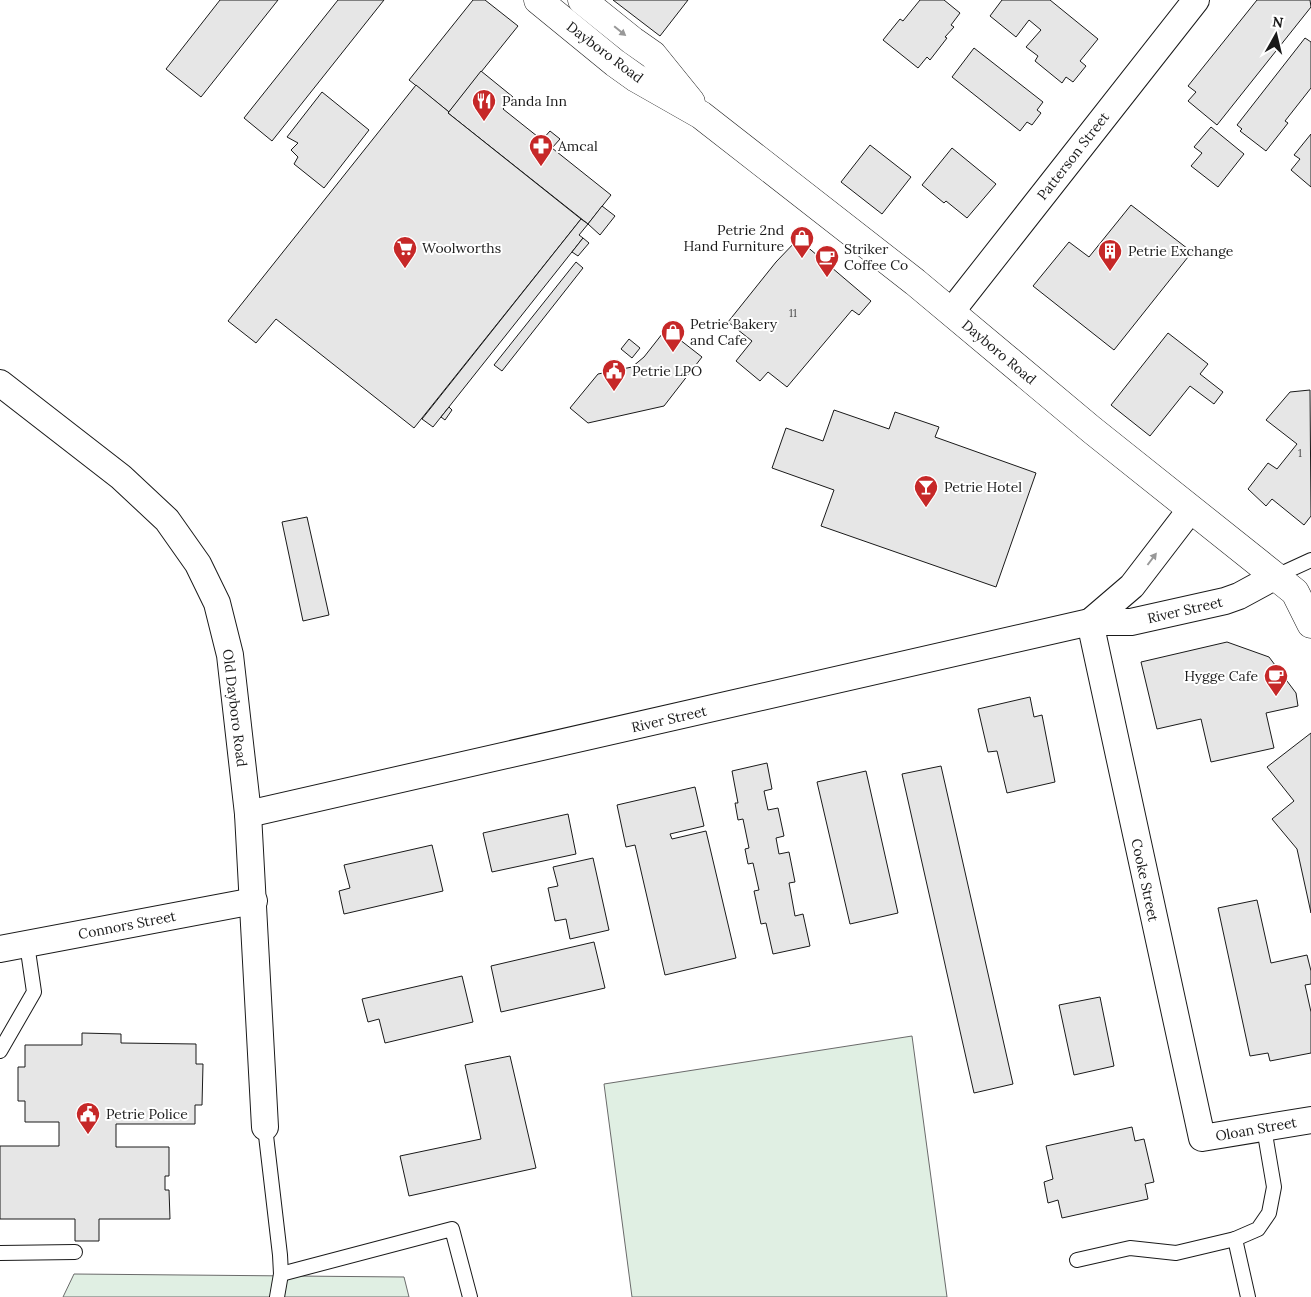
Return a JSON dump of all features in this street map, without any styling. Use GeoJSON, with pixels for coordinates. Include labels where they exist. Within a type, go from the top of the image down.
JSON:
{"type":"FeatureCollection","features":[{"type":"Feature","properties":{"kind":"main road","name":"Dayboro Road"},"geometry":{"type":"LineString","coordinates":[[538,0],[636,78],[702,115],[951,312],[1092,430],[1293,588],[1311,624]]}},
{"type":"Feature","properties":{"kind":"main road","name":"Dayboro Road"},"geometry":{"type":"LineString","coordinates":[[582,0],[653,55],[702,115]]}},
{"type":"Feature","properties":{"kind":"street","name":"Patterson Street"},"geometry":{"type":"LineString","coordinates":[[951,312],[1196,0]]}},
{"type":"Feature","properties":{"kind":"street","name":"Old Dayboro Road"},"geometry":{"type":"LineString","coordinates":[[0,384],[121,477],[167,520],[198,564],[217,603],[230,655],[248,814],[265,1127]]}},
{"type":"Feature","properties":{"kind":"street","name":"River Street"},"geometry":{"type":"LineString","coordinates":[[1090,622],[1132,586],[1191,509]]}},
{"type":"Feature","properties":{"kind":"street","name":"River Street"},"geometry":{"type":"LineString","coordinates":[[248,814],[1090,622],[1131,622],[1225,601],[1239,596],[1293,588]]}},
{"type":"Feature","properties":{"kind":"street","name":"Cooke Street"},"geometry":{"type":"LineString","coordinates":[[1090,622],[1202,1138]]}},
{"type":"Feature","properties":{"kind":"street","name":"Connors Street"},"geometry":{"type":"LineString","coordinates":[[0,949],[254,902]]}},
{"type":"Feature","properties":{"kind":"street","name":"Oloan Street"},"geometry":{"type":"LineString","coordinates":[[1202,1138],[1311,1120]]}},
{"type":"Feature","properties":{"kind":"lane"},"geometry":{"type":"LineString","coordinates":[[1293,588],[1311,560]]}},
{"type":"Feature","properties":{"kind":"lane"},"geometry":{"type":"LineString","coordinates":[[0,1051],[34,992],[27,944]]}},
{"type":"Feature","properties":{"kind":"lane"},"geometry":{"type":"LineString","coordinates":[[265,1127],[281,1274],[277,1297]]}},
{"type":"Feature","properties":{"kind":"lane"},"geometry":{"type":"LineString","coordinates":[[1077,1260],[1130,1248],[1176,1253],[1235,1239],[1258,1229],[1269,1213],[1274,1187],[1264,1128]]}},
{"type":"Feature","properties":{"kind":"lane"},"geometry":{"type":"LineString","coordinates":[[281,1274],[452,1229],[470,1297]]}},
{"type":"Feature","properties":{"kind":"lane"},"geometry":{"type":"LineString","coordinates":[[1235,1239],[1248,1297]]}},
{"type":"Feature","properties":{"kind":"lane"},"geometry":{"type":"LineString","coordinates":[[0,1253],[75,1252]]}},
{"type":"Feature","properties":{"kind":"green space"},"geometry":{"type":"Polygon","coordinates":[[[912,1036],[947,1297],[632,1297],[604,1084],[912,1036]]]}},
{"type":"Feature","properties":{"kind":"green space"},"geometry":{"type":"Polygon","coordinates":[[[74,1274],[404,1277],[409,1297],[63,1297],[74,1274]]]}},
{"type":"Feature","properties":{"kind":"building"},"geometry":{"type":"Polygon","coordinates":[[[220,0],[278,0],[201,97],[166,69],[220,0]]]}},
{"type":"Feature","properties":{"kind":"building"},"geometry":{"type":"Polygon","coordinates":[[[338,0],[384,0],[272,141],[244,118],[338,0]]]}},
{"type":"Feature","properties":{"kind":"building"},"geometry":{"type":"Polygon","coordinates":[[[473,0],[485,0],[518,26],[449,112],[409,80],[473,0]]]}},
{"type":"Feature","properties":{"kind":"building"},"geometry":{"type":"Polygon","coordinates":[[[613,0],[688,0],[660,36],[613,0]]]}},
{"type":"Feature","properties":{"kind":"building"},"geometry":{"type":"Polygon","coordinates":[[[920,0],[944,0],[960,13],[951,25],[954,27],[945,37],[947,38],[930,60],[927,57],[918,68],[883,40],[900,19],[903,21],[920,0]]]}},
{"type":"Feature","properties":{"kind":"building"},"geometry":{"type":"Polygon","coordinates":[[[1002,0],[1050,0],[1098,39],[1080,61],[1086,66],[1073,82],[1066,77],[1062,83],[1035,61],[1038,56],[1026,47],[1041,30],[1029,20],[1016,37],[990,16],[1002,0]]]}},
{"type":"Feature","properties":{"kind":"building"},"geometry":{"type":"Polygon","coordinates":[[[1257,0],[1310,0],[1311,7],[1217,125],[1188,101],[1196,92],[1188,86],[1257,0]]]}},
{"type":"Feature","properties":{"kind":"building"},"geometry":{"type":"Polygon","coordinates":[[[1305,38],[1311,42],[1311,88],[1285,121],[1288,123],[1266,151],[1240,131],[1242,129],[1237,125],[1305,38]]]}},
{"type":"Feature","properties":{"kind":"building"},"geometry":{"type":"Polygon","coordinates":[[[974,48],[1043,102],[1037,110],[1041,113],[1032,125],[1027,122],[1020,131],[952,77],[974,48]]]}},
{"type":"Feature","properties":{"kind":"building"},"geometry":{"type":"Polygon","coordinates":[[[481,71],[513,97],[503,109],[611,195],[588,224],[448,113],[481,71]]]}},
{"type":"Feature","properties":{"kind":"building","name":"Woolworths"},"geometry":{"type":"Polygon","coordinates":[[[416,85],[448,113],[581,219],[414,428],[276,319],[256,343],[228,321],[416,85]]]}},
{"type":"Feature","properties":{"kind":"building"},"geometry":{"type":"Polygon","coordinates":[[[322,92],[369,130],[324,188],[294,164],[298,157],[291,150],[298,143],[287,137],[322,92]]]}},
{"type":"Feature","properties":{"kind":"building"},"geometry":{"type":"Polygon","coordinates":[[[1211,127],[1244,154],[1218,187],[1191,166],[1202,153],[1194,147],[1211,127]]]}},
{"type":"Feature","properties":{"kind":"building"},"geometry":{"type":"Polygon","coordinates":[[[550,131],[560,139],[552,148],[542,140],[550,131]]]}},
{"type":"Feature","properties":{"kind":"building"},"geometry":{"type":"Polygon","coordinates":[[[1311,134],[1311,187],[1291,170],[1300,159],[1294,155],[1311,134]]]}},
{"type":"Feature","properties":{"kind":"building"},"geometry":{"type":"Polygon","coordinates":[[[870,145],[911,177],[882,214],[841,182],[870,145]]]}},
{"type":"Feature","properties":{"kind":"building"},"geometry":{"type":"Polygon","coordinates":[[[952,148],[996,184],[967,218],[946,201],[944,203],[922,185],[952,148]]]}},
{"type":"Feature","properties":{"kind":"building","name":"Petrie Exchange"},"geometry":{"type":"Polygon","coordinates":[[[1131,205],[1192,252],[1114,350],[1033,286],[1069,242],[1089,257],[1131,205]]]}},
{"type":"Feature","properties":{"kind":"building"},"geometry":{"type":"Polygon","coordinates":[[[602,206],[615,216],[600,235],[588,224],[602,206]]]}},
{"type":"Feature","properties":{"kind":"building"},"geometry":{"type":"Polygon","coordinates":[[[581,219],[588,224],[579,235],[583,238],[433,427],[422,419],[581,219]]]}},
{"type":"Feature","properties":{"kind":"building"},"geometry":{"type":"Polygon","coordinates":[[[583,238],[589,243],[578,256],[572,252],[583,238]]]}},
{"type":"Feature","properties":{"kind":"building"},"geometry":{"type":"Polygon","coordinates":[[[798,239],[871,301],[859,315],[852,310],[787,387],[768,372],[760,381],[736,361],[752,341],[728,322],[776,262],[798,239]]]}},
{"type":"Feature","properties":{"kind":"building"},"geometry":{"type":"Polygon","coordinates":[[[576,262],[583,268],[502,371],[494,365],[576,262]]]}},
{"type":"Feature","properties":{"kind":"building"},"geometry":{"type":"Polygon","coordinates":[[[666,329],[702,357],[664,406],[588,423],[570,408],[598,374],[632,367],[644,357],[666,329]]]}},
{"type":"Feature","properties":{"kind":"building"},"geometry":{"type":"Polygon","coordinates":[[[1168,333],[1208,364],[1200,374],[1223,392],[1214,404],[1190,386],[1150,436],[1111,405],[1168,333]]]}},
{"type":"Feature","properties":{"kind":"building"},"geometry":{"type":"Polygon","coordinates":[[[629,339],[640,348],[632,358],[621,349],[629,339]]]}},
{"type":"Feature","properties":{"kind":"building"},"geometry":{"type":"Polygon","coordinates":[[[1310,390],[1311,516],[1304,525],[1272,499],[1266,506],[1248,489],[1268,463],[1277,469],[1297,444],[1266,420],[1290,392],[1310,390]]]}},
{"type":"Feature","properties":{"kind":"building"},"geometry":{"type":"Polygon","coordinates":[[[449,407],[452,410],[445,420],[441,417],[449,407]]]}},
{"type":"Feature","properties":{"kind":"building","name":"Petrie Hotel"},"geometry":{"type":"Polygon","coordinates":[[[834,410],[889,429],[895,412],[939,427],[935,437],[1036,473],[996,587],[821,526],[834,490],[772,468],[786,428],[823,441],[834,410]]]}},
{"type":"Feature","properties":{"kind":"building"},"geometry":{"type":"Polygon","coordinates":[[[307,517],[329,615],[303,621],[282,522],[307,517]]]}},
{"type":"Feature","properties":{"kind":"building"},"geometry":{"type":"Polygon","coordinates":[[[1227,642],[1269,657],[1296,693],[1298,706],[1266,713],[1274,748],[1211,762],[1201,719],[1157,729],[1141,662],[1227,642]]]}},
{"type":"Feature","properties":{"kind":"building"},"geometry":{"type":"Polygon","coordinates":[[[1030,697],[1034,717],[1042,715],[1055,782],[1007,793],[997,751],[988,752],[978,709],[1030,697]]]}},
{"type":"Feature","properties":{"kind":"building"},"geometry":{"type":"Polygon","coordinates":[[[1311,733],[1311,913],[1297,849],[1272,819],[1294,801],[1267,767],[1311,733]]]}},
{"type":"Feature","properties":{"kind":"building"},"geometry":{"type":"Polygon","coordinates":[[[767,763],[772,789],[764,791],[768,810],[778,808],[784,836],[776,838],[779,854],[789,852],[795,882],[789,883],[795,916],[803,914],[810,946],[773,954],[766,923],[761,924],[754,891],[759,890],[753,863],[748,864],[745,849],[749,848],[743,819],[738,820],[735,803],[738,803],[732,771],[767,763]]]}},
{"type":"Feature","properties":{"kind":"building"},"geometry":{"type":"Polygon","coordinates":[[[941,766],[1013,1084],[974,1093],[902,774],[941,766]]]}},
{"type":"Feature","properties":{"kind":"building"},"geometry":{"type":"Polygon","coordinates":[[[866,771],[898,913],[850,924],[817,782],[866,771]]]}},
{"type":"Feature","properties":{"kind":"building"},"geometry":{"type":"Polygon","coordinates":[[[695,787],[704,826],[670,834],[672,839],[706,831],[736,958],[665,975],[635,845],[626,847],[617,805],[695,787]]]}},
{"type":"Feature","properties":{"kind":"building"},"geometry":{"type":"Polygon","coordinates":[[[568,814],[576,854],[492,872],[483,833],[568,814]]]}},
{"type":"Feature","properties":{"kind":"building"},"geometry":{"type":"Polygon","coordinates":[[[432,845],[443,891],[344,914],[339,891],[350,888],[344,865],[432,845]]]}},
{"type":"Feature","properties":{"kind":"building"},"geometry":{"type":"Polygon","coordinates":[[[593,858],[609,930],[570,939],[566,919],[555,921],[548,888],[558,886],[553,867],[593,858]]]}},
{"type":"Feature","properties":{"kind":"building"},"geometry":{"type":"Polygon","coordinates":[[[1257,900],[1271,963],[1307,955],[1311,971],[1311,984],[1305,985],[1311,1012],[1311,1053],[1270,1061],[1268,1053],[1250,1056],[1218,908],[1257,900]]]}},
{"type":"Feature","properties":{"kind":"building"},"geometry":{"type":"Polygon","coordinates":[[[594,942],[605,988],[501,1012],[491,966],[594,942]]]}},
{"type":"Feature","properties":{"kind":"building"},"geometry":{"type":"Polygon","coordinates":[[[462,976],[473,1022],[385,1043],[379,1019],[368,1022],[362,999],[462,976]]]}},
{"type":"Feature","properties":{"kind":"building"},"geometry":{"type":"Polygon","coordinates":[[[1100,997],[1114,1066],[1074,1075],[1059,1005],[1100,997]]]}},
{"type":"Feature","properties":{"kind":"building","name":"Petrie Police"},"geometry":{"type":"Polygon","coordinates":[[[82,1033],[121,1034],[121,1043],[196,1044],[196,1064],[203,1064],[202,1105],[195,1105],[195,1124],[116,1124],[116,1147],[169,1147],[169,1176],[165,1176],[165,1190],[169,1190],[170,1219],[99,1219],[99,1241],[75,1241],[75,1219],[0,1219],[0,1146],[59,1146],[59,1122],[25,1122],[25,1101],[18,1101],[18,1067],[25,1067],[25,1045],[82,1045],[82,1033]]]}},
{"type":"Feature","properties":{"kind":"building"},"geometry":{"type":"Polygon","coordinates":[[[510,1056],[536,1168],[409,1196],[400,1156],[481,1139],[465,1065],[510,1056]]]}},
{"type":"Feature","properties":{"kind":"building"},"geometry":{"type":"Polygon","coordinates":[[[1132,1127],[1135,1141],[1144,1139],[1154,1182],[1145,1184],[1148,1199],[1062,1218],[1058,1200],[1048,1203],[1044,1182],[1053,1179],[1046,1146],[1132,1127]]]}},
{"type":"Feature","properties":{"kind":"place","name":"Panda Inn"},"geometry":{"type":"Point","coordinates":[484,122]}},
{"type":"Feature","properties":{"kind":"place","name":"Amcal"},"geometry":{"type":"Point","coordinates":[541,167]}},
{"type":"Feature","properties":{"kind":"place","name":"Petrie 2nd Hand Furniture"},"geometry":{"type":"Point","coordinates":[802,259]}},
{"type":"Feature","properties":{"kind":"place","name":"Woolworths"},"geometry":{"type":"Point","coordinates":[405,269]}},
{"type":"Feature","properties":{"kind":"place","name":"Petrie Exchange"},"geometry":{"type":"Point","coordinates":[1110,272]}},
{"type":"Feature","properties":{"kind":"place","name":"Striker Coffee Co"},"geometry":{"type":"Point","coordinates":[827,278]}},
{"type":"Feature","properties":{"kind":"place","name":"Petrie Bakery and Cafe"},"geometry":{"type":"Point","coordinates":[673,353]}},
{"type":"Feature","properties":{"kind":"place","name":"Petrie LPO"},"geometry":{"type":"Point","coordinates":[614,392]}},
{"type":"Feature","properties":{"kind":"place","name":"Petrie Hotel"},"geometry":{"type":"Point","coordinates":[926,508]}},
{"type":"Feature","properties":{"kind":"place","name":"Hygge Cafe"},"geometry":{"type":"Point","coordinates":[1276,697]}},
{"type":"Feature","properties":{"kind":"place","name":"Petrie Police"},"geometry":{"type":"Point","coordinates":[88,1135]}}]}
